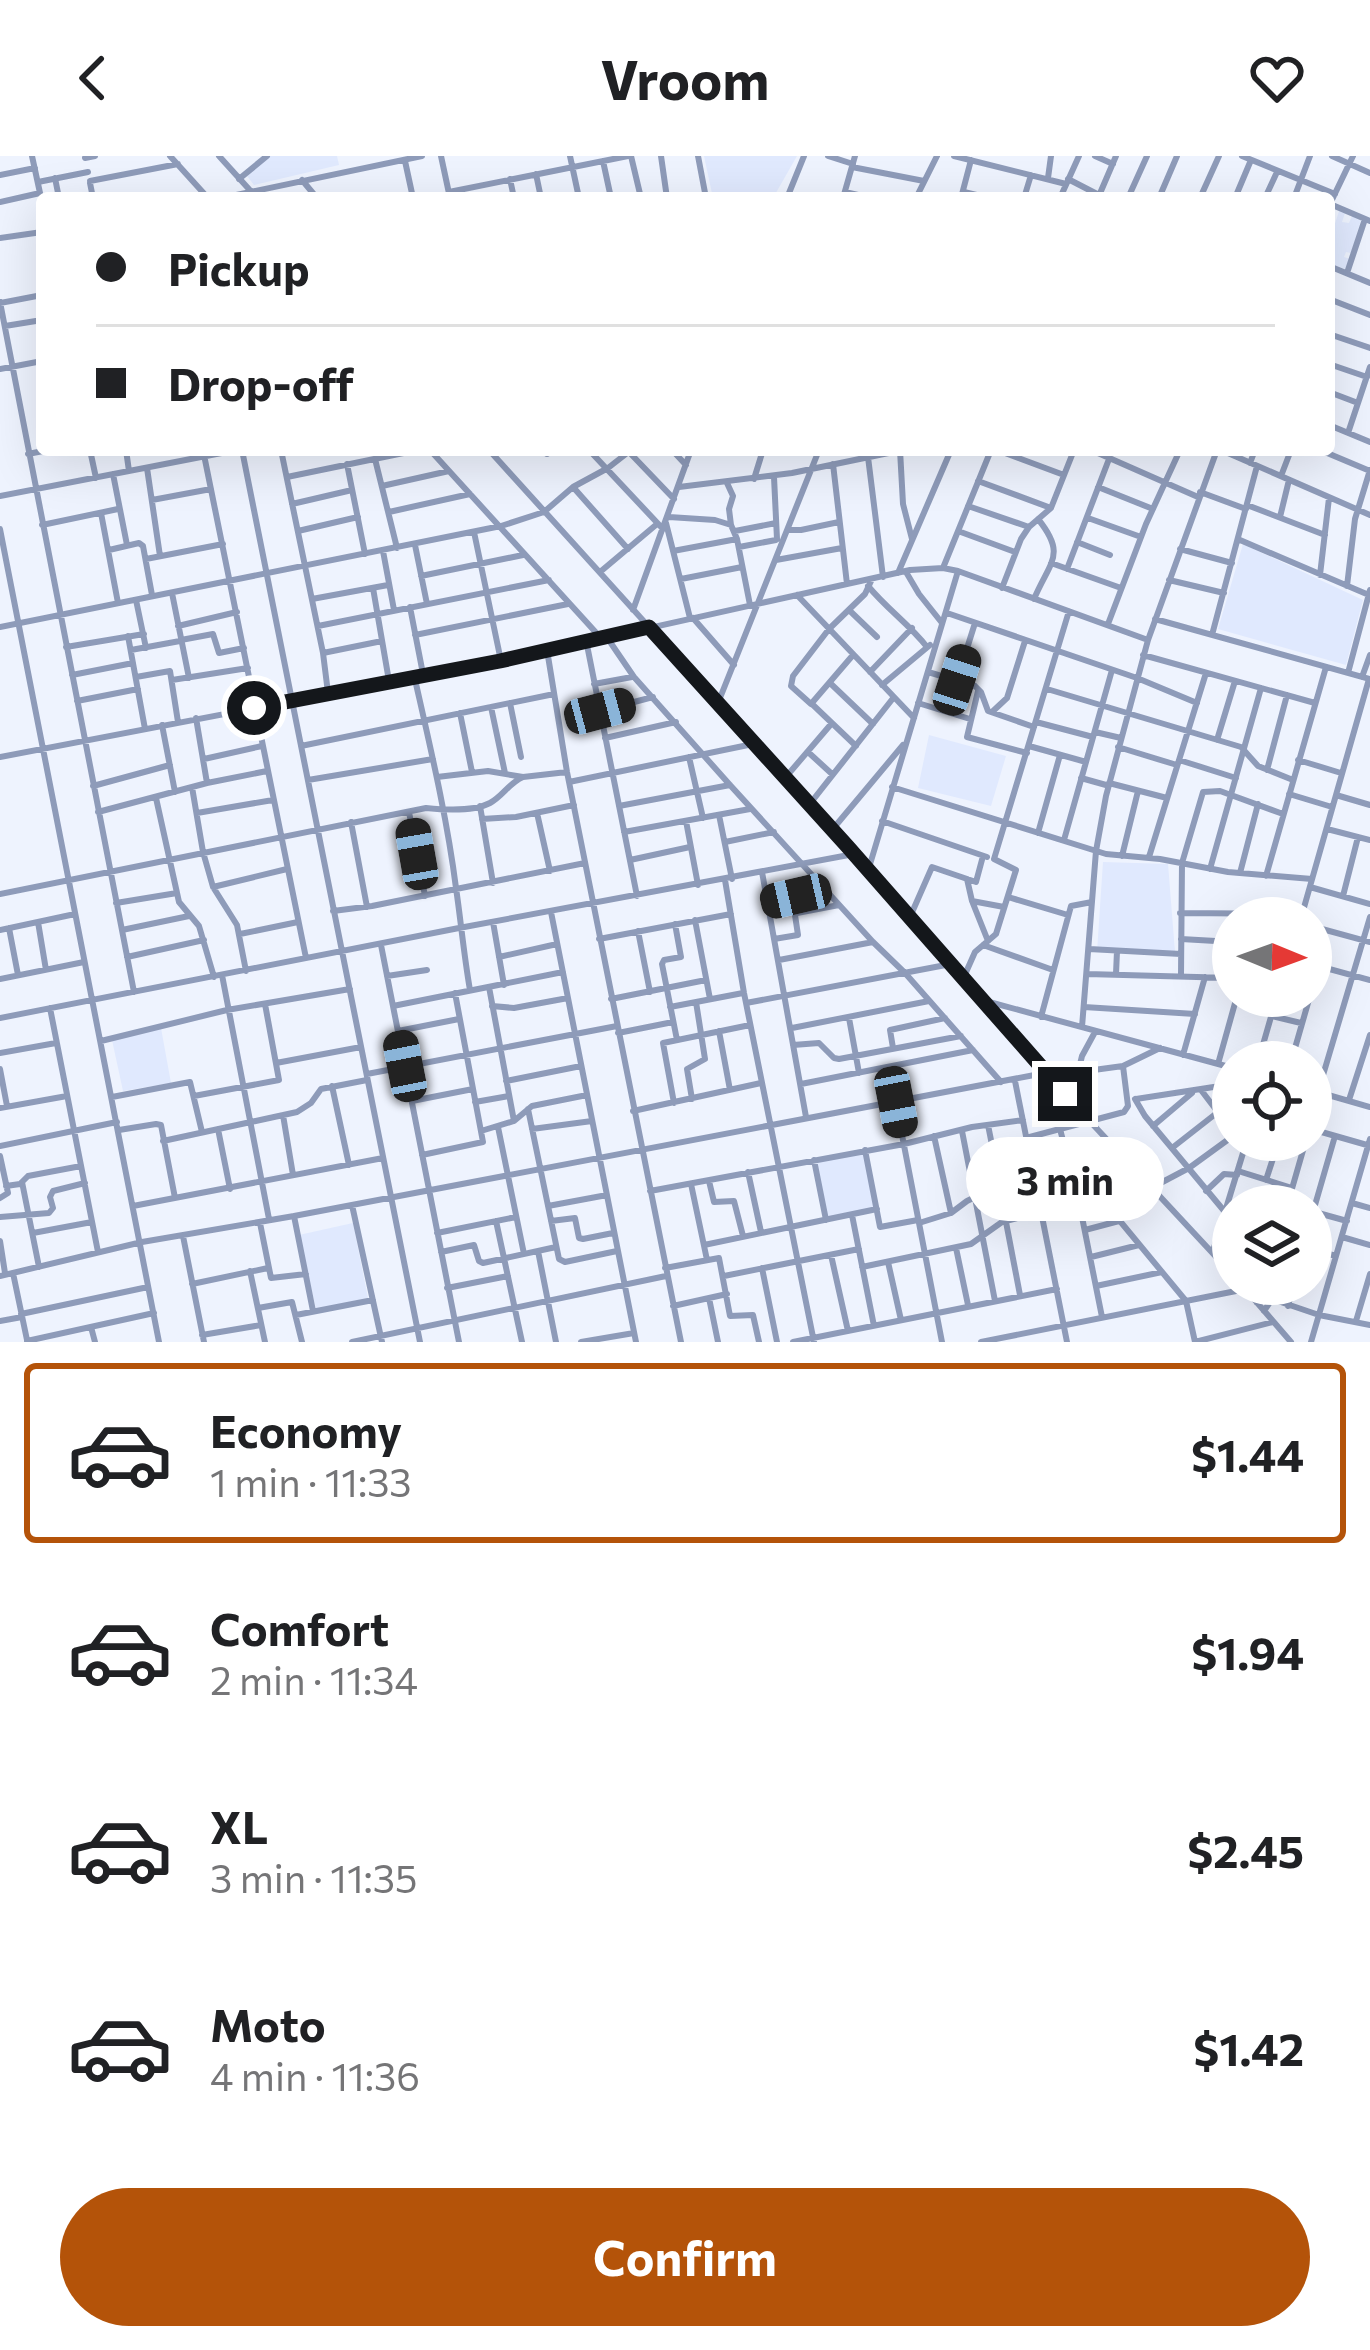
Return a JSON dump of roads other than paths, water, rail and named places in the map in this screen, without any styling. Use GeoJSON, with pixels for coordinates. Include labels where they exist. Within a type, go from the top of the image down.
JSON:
{"type":"FeatureCollection","features":[{"type":"Feature","properties":{"kind":"street"},"geometry":{"type":"LineString","coordinates":[[32,156],[39,192]]}},
{"type":"Feature","properties":{"kind":"street"},"geometry":{"type":"LineString","coordinates":[[170,156],[203,192]]}},
{"type":"Feature","properties":{"kind":"street"},"geometry":{"type":"LineString","coordinates":[[219,156],[252,192]]}},
{"type":"Feature","properties":{"kind":"street"},"geometry":{"type":"LineString","coordinates":[[239,179],[266,156]]}},
{"type":"Feature","properties":{"kind":"street"},"geometry":{"type":"LineString","coordinates":[[340,156],[344,171]]}},
{"type":"Feature","properties":{"kind":"street"},"geometry":{"type":"LineString","coordinates":[[264,192],[422,156]]}},
{"type":"Feature","properties":{"kind":"street"},"geometry":{"type":"LineString","coordinates":[[441,156],[449,192]]}},
{"type":"Feature","properties":{"kind":"street"},"geometry":{"type":"LineString","coordinates":[[570,156],[578,192]]}},
{"type":"Feature","properties":{"kind":"street"},"geometry":{"type":"LineString","coordinates":[[459,192],[629,156],[639,192]]}},
{"type":"Feature","properties":{"kind":"street"},"geometry":{"type":"LineString","coordinates":[[661,156],[666,192]]}},
{"type":"Feature","properties":{"kind":"street"},"geometry":{"type":"LineString","coordinates":[[698,156],[705,192]]}},
{"type":"Feature","properties":{"kind":"street"},"geometry":{"type":"LineString","coordinates":[[789,192],[804,156]]}},
{"type":"Feature","properties":{"kind":"street"},"geometry":{"type":"LineString","coordinates":[[828,156],[924,181]]}},
{"type":"Feature","properties":{"kind":"street"},"geometry":{"type":"LineString","coordinates":[[919,192],[937,156]]}},
{"type":"Feature","properties":{"kind":"street"},"geometry":{"type":"LineString","coordinates":[[998,156],[998,167]]}},
{"type":"Feature","properties":{"kind":"street"},"geometry":{"type":"LineString","coordinates":[[1048,178],[1052,156]]}},
{"type":"Feature","properties":{"kind":"street"},"geometry":{"type":"LineString","coordinates":[[1063,192],[1078,156]]}},
{"type":"Feature","properties":{"kind":"street"},"geometry":{"type":"LineString","coordinates":[[1095,156],[1114,160],[1100,192]]}},
{"type":"Feature","properties":{"kind":"street"},"geometry":{"type":"LineString","coordinates":[[1131,192],[1147,156]]}},
{"type":"Feature","properties":{"kind":"street"},"geometry":{"type":"LineString","coordinates":[[1162,192],[1177,156]]}},
{"type":"Feature","properties":{"kind":"street"},"geometry":{"type":"LineString","coordinates":[[1203,192],[1219,156]]}},
{"type":"Feature","properties":{"kind":"street"},"geometry":{"type":"LineString","coordinates":[[1242,156],[1330,192]]}},
{"type":"Feature","properties":{"kind":"street"},"geometry":{"type":"LineString","coordinates":[[1296,192],[1310,156]]}},
{"type":"Feature","properties":{"kind":"street"},"geometry":{"type":"LineString","coordinates":[[1332,156],[1351,160],[1370,173]]}},
{"type":"Feature","properties":{"kind":"street"},"geometry":{"type":"LineString","coordinates":[[88,157],[92,192]]}},
{"type":"Feature","properties":{"kind":"street"},"geometry":{"type":"LineString","coordinates":[[958,157],[1067,182],[1089,192]]}},
{"type":"Feature","properties":{"kind":"street"},"geometry":{"type":"LineString","coordinates":[[404,158],[412,192]]}},
{"type":"Feature","properties":{"kind":"street"},"geometry":{"type":"LineString","coordinates":[[963,192],[971,160]]}},
{"type":"Feature","properties":{"kind":"street"},"geometry":{"type":"LineString","coordinates":[[1238,192],[1251,160]]}},
{"type":"Feature","properties":{"kind":"street"},"geometry":{"type":"LineString","coordinates":[[1335,194],[1351,160]]}},
{"type":"Feature","properties":{"kind":"street"},"geometry":{"type":"LineString","coordinates":[[603,161],[609,192]]}},
{"type":"Feature","properties":{"kind":"street"},"geometry":{"type":"LineString","coordinates":[[845,192],[853,162]]}},
{"type":"Feature","properties":{"kind":"street"},"geometry":{"type":"LineString","coordinates":[[38,182],[178,164]]}},
{"type":"Feature","properties":{"kind":"street"},"geometry":{"type":"LineString","coordinates":[[0,175],[35,168]]}},
{"type":"Feature","properties":{"kind":"street"},"geometry":{"type":"LineString","coordinates":[[1268,192],[1277,172]]}},
{"type":"Feature","properties":{"kind":"street"},"geometry":{"type":"LineString","coordinates":[[536,174],[540,192]]}},
{"type":"Feature","properties":{"kind":"street"},"geometry":{"type":"LineString","coordinates":[[1026,192],[1031,175]]}},
{"type":"Feature","properties":{"kind":"street"},"geometry":{"type":"LineString","coordinates":[[55,178],[58,192]]}},
{"type":"Feature","properties":{"kind":"street"},"geometry":{"type":"LineString","coordinates":[[510,179],[513,192]]}},
{"type":"Feature","properties":{"kind":"street"},"geometry":{"type":"LineString","coordinates":[[302,180],[312,192]]}},
{"type":"Feature","properties":{"kind":"street"},"geometry":{"type":"LineString","coordinates":[[484,184],[486,192]]}},
{"type":"Feature","properties":{"kind":"street"},"geometry":{"type":"LineString","coordinates":[[0,202],[36,195]]}},
{"type":"Feature","properties":{"kind":"street"},"geometry":{"type":"LineString","coordinates":[[1335,207],[1368,220],[1347,272]]}},
{"type":"Feature","properties":{"kind":"street"},"geometry":{"type":"LineString","coordinates":[[0,238],[36,233]]}},
{"type":"Feature","properties":{"kind":"street"},"geometry":{"type":"LineString","coordinates":[[1335,268],[1370,283]]}},
{"type":"Feature","properties":{"kind":"street"},"geometry":{"type":"LineString","coordinates":[[36,297],[0,303],[134,992]]}},
{"type":"Feature","properties":{"kind":"street"},"geometry":{"type":"LineString","coordinates":[[1335,301],[1370,315]]}},
{"type":"Feature","properties":{"kind":"street"},"geometry":{"type":"LineString","coordinates":[[5,326],[36,321]]}},
{"type":"Feature","properties":{"kind":"street"},"geometry":{"type":"LineString","coordinates":[[1335,336],[1370,348]]}},
{"type":"Feature","properties":{"kind":"street"},"geometry":{"type":"LineString","coordinates":[[0,369],[36,362]]}},
{"type":"Feature","properties":{"kind":"street"},"geometry":{"type":"LineString","coordinates":[[1335,366],[1366,377]]}},
{"type":"Feature","properties":{"kind":"street"},"geometry":{"type":"LineString","coordinates":[[1348,433],[1370,368]]}},
{"type":"Feature","properties":{"kind":"street"},"geometry":{"type":"LineString","coordinates":[[1335,394],[1358,403]]}},
{"type":"Feature","properties":{"kind":"street"},"geometry":{"type":"LineString","coordinates":[[1335,428],[1370,442]]}},
{"type":"Feature","properties":{"kind":"street"},"geometry":{"type":"LineString","coordinates":[[28,454],[36,452]]}},
{"type":"Feature","properties":{"kind":"street"},"geometry":{"type":"LineString","coordinates":[[91,456],[96,478]]}},
{"type":"Feature","properties":{"kind":"street"},"geometry":{"type":"LineString","coordinates":[[127,456],[129,471]]}},
{"type":"Feature","properties":{"kind":"street"},"geometry":{"type":"LineString","coordinates":[[0,496],[193,456]]}},
{"type":"Feature","properties":{"kind":"street"},"geometry":{"type":"LineString","coordinates":[[205,456],[306,960]]}},
{"type":"Feature","properties":{"kind":"street"},"geometry":{"type":"LineString","coordinates":[[241,456],[421,1342]]}},
{"type":"Feature","properties":{"kind":"street"},"geometry":{"type":"LineString","coordinates":[[282,456],[328,693]]}},
{"type":"Feature","properties":{"kind":"street"},"geometry":{"type":"LineString","coordinates":[[367,456],[382,486],[398,548]]}},
{"type":"Feature","properties":{"kind":"street"},"geometry":{"type":"LineString","coordinates":[[286,477],[389,456]]}},
{"type":"Feature","properties":{"kind":"street"},"geometry":{"type":"LineString","coordinates":[[435,456],[1001,1082]]}},
{"type":"Feature","properties":{"kind":"street"},"geometry":{"type":"LineString","coordinates":[[494,456],[1045,1073],[1212,1251]]}},
{"type":"Feature","properties":{"kind":"street"},"geometry":{"type":"LineString","coordinates":[[595,456],[664,523],[691,618],[734,665]]}},
{"type":"Feature","properties":{"kind":"street"},"geometry":{"type":"LineString","coordinates":[[0,627],[501,526],[544,512],[573,487],[624,456]]}},
{"type":"Feature","properties":{"kind":"street"},"geometry":{"type":"LineString","coordinates":[[635,456],[674,499]]}},
{"type":"Feature","properties":{"kind":"street"},"geometry":{"type":"LineString","coordinates":[[678,456],[686,465]]}},
{"type":"Feature","properties":{"kind":"street"},"geometry":{"type":"LineString","coordinates":[[633,610],[690,456]]}},
{"type":"Feature","properties":{"kind":"street"},"geometry":{"type":"LineString","coordinates":[[754,479],[759,456]]}},
{"type":"Feature","properties":{"kind":"street"},"geometry":{"type":"LineString","coordinates":[[718,704],[816,456]]}},
{"type":"Feature","properties":{"kind":"street"},"geometry":{"type":"LineString","coordinates":[[679,487],[774,476],[862,456]]}},
{"type":"Feature","properties":{"kind":"street"},"geometry":{"type":"LineString","coordinates":[[866,456],[883,577]]}},
{"type":"Feature","properties":{"kind":"street"},"geometry":{"type":"LineString","coordinates":[[901,456],[902,504],[912,539]]}},
{"type":"Feature","properties":{"kind":"street"},"geometry":{"type":"LineString","coordinates":[[902,572],[948,456]]}},
{"type":"Feature","properties":{"kind":"street"},"geometry":{"type":"LineString","coordinates":[[943,568],[991,456]]}},
{"type":"Feature","properties":{"kind":"street"},"geometry":{"type":"LineString","coordinates":[[1011,456],[1064,475]]}},
{"type":"Feature","properties":{"kind":"street"},"geometry":{"type":"LineString","coordinates":[[1002,588],[1029,527],[1051,508],[1072,456]]}},
{"type":"Feature","properties":{"kind":"street"},"geometry":{"type":"LineString","coordinates":[[1104,456],[1166,484],[1325,535]]}},
{"type":"Feature","properties":{"kind":"street"},"geometry":{"type":"LineString","coordinates":[[1108,625],[1178,456]]}},
{"type":"Feature","properties":{"kind":"street"},"geometry":{"type":"LineString","coordinates":[[1082,1028],[1096,851],[1108,784],[1148,640],[1216,456]]}},
{"type":"Feature","properties":{"kind":"street"},"geometry":{"type":"LineString","coordinates":[[1234,456],[1370,515]]}},
{"type":"Feature","properties":{"kind":"street"},"geometry":{"type":"LineString","coordinates":[[1212,635],[1247,507],[1255,456]]}},
{"type":"Feature","properties":{"kind":"street"},"geometry":{"type":"LineString","coordinates":[[1280,518],[1290,456]]}},
{"type":"Feature","properties":{"kind":"street"},"geometry":{"type":"LineString","coordinates":[[1335,456],[1370,470],[1358,509],[1348,586]]}},
{"type":"Feature","properties":{"kind":"street"},"geometry":{"type":"LineString","coordinates":[[1067,569],[1108,458]]}},
{"type":"Feature","properties":{"kind":"street"},"geometry":{"type":"LineString","coordinates":[[347,464],[365,554]]}},
{"type":"Feature","properties":{"kind":"street"},"geometry":{"type":"LineString","coordinates":[[832,464],[847,584]]}},
{"type":"Feature","properties":{"kind":"street"},"geometry":{"type":"LineString","coordinates":[[147,468],[160,556]]}},
{"type":"Feature","properties":{"kind":"street"},"geometry":{"type":"LineString","coordinates":[[382,486],[449,471]]}},
{"type":"Feature","properties":{"kind":"street"},"geometry":{"type":"LineString","coordinates":[[113,474],[127,545]]}},
{"type":"Feature","properties":{"kind":"street"},"geometry":{"type":"LineString","coordinates":[[774,476],[776,523],[783,536]]}},
{"type":"Feature","properties":{"kind":"street"},"geometry":{"type":"LineString","coordinates":[[978,481],[1051,508]]}},
{"type":"Feature","properties":{"kind":"street"},"geometry":{"type":"LineString","coordinates":[[726,482],[733,493],[729,509],[754,604]]}},
{"type":"Feature","properties":{"kind":"street"},"geometry":{"type":"LineString","coordinates":[[573,487],[628,549]]}},
{"type":"Feature","properties":{"kind":"street"},"geometry":{"type":"LineString","coordinates":[[1098,487],[1153,509]]}},
{"type":"Feature","properties":{"kind":"street"},"geometry":{"type":"LineString","coordinates":[[152,500],[212,489]]}},
{"type":"Feature","properties":{"kind":"street"},"geometry":{"type":"LineString","coordinates":[[292,504],[352,490]]}},
{"type":"Feature","properties":{"kind":"street"},"geometry":{"type":"LineString","coordinates":[[389,512],[470,494]]}},
{"type":"Feature","properties":{"kind":"street"},"geometry":{"type":"LineString","coordinates":[[1319,575],[1329,497]]}},
{"type":"Feature","properties":{"kind":"street"},"geometry":{"type":"LineString","coordinates":[[968,506],[1029,527]]}},
{"type":"Feature","properties":{"kind":"street"},"geometry":{"type":"LineString","coordinates":[[42,525],[118,509]]}},
{"type":"Feature","properties":{"kind":"street"},"geometry":{"type":"LineString","coordinates":[[101,513],[118,603]]}},
{"type":"Feature","properties":{"kind":"street"},"geometry":{"type":"LineString","coordinates":[[298,531],[358,517]]}},
{"type":"Feature","properties":{"kind":"street"},"geometry":{"type":"LineString","coordinates":[[1087,517],[1141,537]]}},
{"type":"Feature","properties":{"kind":"street"},"geometry":{"type":"LineString","coordinates":[[1034,599],[1056,551],[1038,519]]}},
{"type":"Feature","properties":{"kind":"street"},"geometry":{"type":"LineString","coordinates":[[600,572],[664,523],[715,520],[736,535],[783,536],[838,522]]}},
{"type":"Feature","properties":{"kind":"street"},"geometry":{"type":"LineString","coordinates":[[673,551],[776,523]]}},
{"type":"Feature","properties":{"kind":"street"},"geometry":{"type":"LineString","coordinates":[[0,529],[159,1342]]}},
{"type":"Feature","properties":{"kind":"street"},"geometry":{"type":"LineString","coordinates":[[958,531],[1015,552]]}},
{"type":"Feature","properties":{"kind":"street"},"geometry":{"type":"LineString","coordinates":[[475,532],[500,661]]}},
{"type":"Feature","properties":{"kind":"street"},"geometry":{"type":"LineString","coordinates":[[1239,539],[1370,592],[1348,673]]}},
{"type":"Feature","properties":{"kind":"street"},"geometry":{"type":"LineString","coordinates":[[1077,542],[1110,554]]}},
{"type":"Feature","properties":{"kind":"street"},"geometry":{"type":"LineString","coordinates":[[109,550],[141,544],[152,596]]}},
{"type":"Feature","properties":{"kind":"street"},"geometry":{"type":"LineString","coordinates":[[146,559],[224,544]]}},
{"type":"Feature","properties":{"kind":"street"},"geometry":{"type":"LineString","coordinates":[[415,545],[427,604]]}},
{"type":"Feature","properties":{"kind":"street"},"geometry":{"type":"LineString","coordinates":[[776,560],[842,548]]}},
{"type":"Feature","properties":{"kind":"street"},"geometry":{"type":"LineString","coordinates":[[1180,549],[1232,563]]}},
{"type":"Feature","properties":{"kind":"street"},"geometry":{"type":"LineString","coordinates":[[383,551],[394,610]]}},
{"type":"Feature","properties":{"kind":"street"},"geometry":{"type":"LineString","coordinates":[[421,575],[526,555]]}},
{"type":"Feature","properties":{"kind":"street"},"geometry":{"type":"LineString","coordinates":[[1051,563],[1122,588]]}},
{"type":"Feature","properties":{"kind":"street"},"geometry":{"type":"LineString","coordinates":[[680,579],[742,567]]}},
{"type":"Feature","properties":{"kind":"street"},"geometry":{"type":"LineString","coordinates":[[0,757],[500,661],[847,584],[870,583],[902,572],[943,568],[958,572],[1148,640]]}},
{"type":"Feature","properties":{"kind":"street"},"geometry":{"type":"LineString","coordinates":[[902,572],[942,622]]}},
{"type":"Feature","properties":{"kind":"street"},"geometry":{"type":"LineString","coordinates":[[868,871],[958,572]]}},
{"type":"Feature","properties":{"kind":"street"},"geometry":{"type":"LineString","coordinates":[[317,626],[549,580]]}},
{"type":"Feature","properties":{"kind":"street"},"geometry":{"type":"LineString","coordinates":[[1169,580],[1224,593]]}},
{"type":"Feature","properties":{"kind":"street"},"geometry":{"type":"LineString","coordinates":[[856,746],[808,704],[790,681],[870,583]]}},
{"type":"Feature","properties":{"kind":"street"},"geometry":{"type":"LineString","coordinates":[[870,583],[889,611],[927,647]]}},
{"type":"Feature","properties":{"kind":"street"},"geometry":{"type":"LineString","coordinates":[[312,599],[388,585]]}},
{"type":"Feature","properties":{"kind":"street"},"geometry":{"type":"LineString","coordinates":[[373,588],[389,681]]}},
{"type":"Feature","properties":{"kind":"street"},"geometry":{"type":"LineString","coordinates":[[172,592],[189,678]]}},
{"type":"Feature","properties":{"kind":"street"},"geometry":{"type":"LineString","coordinates":[[797,595],[914,718]]}},
{"type":"Feature","properties":{"kind":"street"},"geometry":{"type":"LineString","coordinates":[[136,600],[146,648]]}},
{"type":"Feature","properties":{"kind":"street"},"geometry":{"type":"LineString","coordinates":[[415,635],[568,604]]}},
{"type":"Feature","properties":{"kind":"street"},"geometry":{"type":"LineString","coordinates":[[410,607],[424,720],[457,890],[470,990]]}},
{"type":"Feature","properties":{"kind":"street"},"geometry":{"type":"LineString","coordinates":[[849,610],[878,637]]}},
{"type":"Feature","properties":{"kind":"street"},"geometry":{"type":"LineString","coordinates":[[994,859],[1069,611]]}},
{"type":"Feature","properties":{"kind":"street"},"geometry":{"type":"LineString","coordinates":[[178,626],[237,612]]}},
{"type":"Feature","properties":{"kind":"street"},"geometry":{"type":"LineString","coordinates":[[946,613],[1197,703]]}},
{"type":"Feature","properties":{"kind":"street"},"geometry":{"type":"LineString","coordinates":[[1155,619],[1367,678]]}},
{"type":"Feature","properties":{"kind":"street"},"geometry":{"type":"LineString","coordinates":[[957,680],[975,623]]}},
{"type":"Feature","properties":{"kind":"street"},"geometry":{"type":"LineString","coordinates":[[869,672],[912,628]]}},
{"type":"Feature","properties":{"kind":"street"},"geometry":{"type":"LineString","coordinates":[[66,647],[144,634]]}},
{"type":"Feature","properties":{"kind":"street"},"geometry":{"type":"LineString","coordinates":[[131,650],[213,634],[219,652],[244,649]]}},
{"type":"Feature","properties":{"kind":"street"},"geometry":{"type":"LineString","coordinates":[[128,637],[145,729]]}},
{"type":"Feature","properties":{"kind":"street"},"geometry":{"type":"LineString","coordinates":[[882,685],[938,639]]}},
{"type":"Feature","properties":{"kind":"street"},"geometry":{"type":"LineString","coordinates":[[323,653],[382,640]]}},
{"type":"Feature","properties":{"kind":"street"},"geometry":{"type":"LineString","coordinates":[[586,640],[637,896]]}},
{"type":"Feature","properties":{"kind":"street"},"geometry":{"type":"LineString","coordinates":[[992,713],[1006,698],[1025,641]]}},
{"type":"Feature","properties":{"kind":"street"},"geometry":{"type":"LineString","coordinates":[[1307,897],[1367,678],[1370,654],[1355,646]]}},
{"type":"Feature","properties":{"kind":"street"},"geometry":{"type":"LineString","coordinates":[[547,649],[599,939],[681,1342]]}},
{"type":"Feature","properties":{"kind":"street"},"geometry":{"type":"LineString","coordinates":[[812,704],[853,655]]}},
{"type":"Feature","properties":{"kind":"street"},"geometry":{"type":"LineString","coordinates":[[1143,656],[1315,704]]}},
{"type":"Feature","properties":{"kind":"street"},"geometry":{"type":"LineString","coordinates":[[71,675],[133,663]]}},
{"type":"Feature","properties":{"kind":"street"},"geometry":{"type":"LineString","coordinates":[[1266,876],[1326,667]]}},
{"type":"Feature","properties":{"kind":"street"},"geometry":{"type":"LineString","coordinates":[[172,680],[248,668]]}},
{"type":"Feature","properties":{"kind":"street"},"geometry":{"type":"LineString","coordinates":[[136,677],[168,670],[178,722]]}},
{"type":"Feature","properties":{"kind":"street"},"geometry":{"type":"LineString","coordinates":[[1064,841],[1112,670]]}},
{"type":"Feature","properties":{"kind":"street"},"geometry":{"type":"LineString","coordinates":[[928,672],[978,689],[992,713],[1094,734],[1236,778]]}},
{"type":"Feature","properties":{"kind":"street"},"geometry":{"type":"LineString","coordinates":[[1149,857],[1207,673]]}},
{"type":"Feature","properties":{"kind":"street"},"geometry":{"type":"LineString","coordinates":[[594,684],[634,677]]}},
{"type":"Feature","properties":{"kind":"street"},"geometry":{"type":"LineString","coordinates":[[1217,740],[1235,681]]}},
{"type":"Feature","properties":{"kind":"street"},"geometry":{"type":"LineString","coordinates":[[830,683],[873,724]]}},
{"type":"Feature","properties":{"kind":"street"},"geometry":{"type":"LineString","coordinates":[[1046,688],[1245,749],[1258,766],[1293,780]]}},
{"type":"Feature","properties":{"kind":"street"},"geometry":{"type":"LineString","coordinates":[[1210,869],[1261,688]]}},
{"type":"Feature","properties":{"kind":"street"},"geometry":{"type":"LineString","coordinates":[[76,701],[138,689]]}},
{"type":"Feature","properties":{"kind":"street"},"geometry":{"type":"LineString","coordinates":[[978,689],[968,738],[1086,762]]}},
{"type":"Feature","properties":{"kind":"street"},"geometry":{"type":"LineString","coordinates":[[301,746],[554,694]]}},
{"type":"Feature","properties":{"kind":"street"},"geometry":{"type":"LineString","coordinates":[[1267,770],[1287,695]]}},
{"type":"Feature","properties":{"kind":"street"},"geometry":{"type":"LineString","coordinates":[[600,711],[653,697]]}},
{"type":"Feature","properties":{"kind":"street"},"geometry":{"type":"LineString","coordinates":[[809,805],[894,698]]}},
{"type":"Feature","properties":{"kind":"street"},"geometry":{"type":"LineString","coordinates":[[510,703],[521,758]]}},
{"type":"Feature","properties":{"kind":"street"},"geometry":{"type":"LineString","coordinates":[[918,703],[970,719]]}},
{"type":"Feature","properties":{"kind":"street"},"geometry":{"type":"LineString","coordinates":[[491,706],[505,773]]}},
{"type":"Feature","properties":{"kind":"street"},"geometry":{"type":"LineString","coordinates":[[460,713],[472,772]]}},
{"type":"Feature","properties":{"kind":"street"},"geometry":{"type":"LineString","coordinates":[[196,718],[206,783]]}},
{"type":"Feature","properties":{"kind":"street"},"geometry":{"type":"LineString","coordinates":[[605,738],[676,722]]}},
{"type":"Feature","properties":{"kind":"street"},"geometry":{"type":"LineString","coordinates":[[785,778],[832,722]]}},
{"type":"Feature","properties":{"kind":"street"},"geometry":{"type":"LineString","coordinates":[[162,725],[175,793]]}},
{"type":"Feature","properties":{"kind":"street"},"geometry":{"type":"LineString","coordinates":[[832,830],[906,743]]}},
{"type":"Feature","properties":{"kind":"street"},"geometry":{"type":"LineString","coordinates":[[569,782],[753,744]]}},
{"type":"Feature","properties":{"kind":"street"},"geometry":{"type":"LineString","coordinates":[[203,759],[262,746]]}},
{"type":"Feature","properties":{"kind":"street"},"geometry":{"type":"LineString","coordinates":[[808,752],[833,775]]}},
{"type":"Feature","properties":{"kind":"street"},"geometry":{"type":"LineString","coordinates":[[1037,833],[1060,755]]}},
{"type":"Feature","properties":{"kind":"street"},"geometry":{"type":"LineString","coordinates":[[689,757],[703,818]]}},
{"type":"Feature","properties":{"kind":"street"},"geometry":{"type":"LineString","coordinates":[[308,780],[433,759]]}},
{"type":"Feature","properties":{"kind":"street"},"geometry":{"type":"LineString","coordinates":[[1298,760],[1342,773]]}},
{"type":"Feature","properties":{"kind":"street"},"geometry":{"type":"LineString","coordinates":[[93,786],[170,765]]}},
{"type":"Feature","properties":{"kind":"street"},"geometry":{"type":"LineString","coordinates":[[98,812],[267,771]]}},
{"type":"Feature","properties":{"kind":"street"},"geometry":{"type":"LineString","coordinates":[[437,777],[472,772],[523,777]]}},
{"type":"Feature","properties":{"kind":"street"},"geometry":{"type":"LineString","coordinates":[[0,893],[426,808],[442,811],[484,805],[523,777],[567,772]]}},
{"type":"Feature","properties":{"kind":"street"},"geometry":{"type":"LineString","coordinates":[[1081,778],[1167,798]]}},
{"type":"Feature","properties":{"kind":"street"},"geometry":{"type":"LineString","coordinates":[[619,806],[730,784]]}},
{"type":"Feature","properties":{"kind":"street"},"geometry":{"type":"LineString","coordinates":[[192,788],[213,887],[240,934],[246,971]]}},
{"type":"Feature","properties":{"kind":"street"},"geometry":{"type":"LineString","coordinates":[[892,788],[1096,851],[1311,883],[1370,904]]}},
{"type":"Feature","properties":{"kind":"street"},"geometry":{"type":"LineString","coordinates":[[1122,856],[1138,790]]}},
{"type":"Feature","properties":{"kind":"street"},"geometry":{"type":"LineString","coordinates":[[1181,975],[1183,863],[1203,792],[1231,794],[1283,814]]}},
{"type":"Feature","properties":{"kind":"street"},"geometry":{"type":"LineString","coordinates":[[1289,794],[1332,807]]}},
{"type":"Feature","properties":{"kind":"street"},"geometry":{"type":"LineString","coordinates":[[1336,795],[1370,805]]}},
{"type":"Feature","properties":{"kind":"street"},"geometry":{"type":"LineString","coordinates":[[156,798],[181,908],[200,926],[227,1010],[261,1183],[268,1268],[273,1280],[306,1274]]}},
{"type":"Feature","properties":{"kind":"street"},"geometry":{"type":"LineString","coordinates":[[197,813],[273,800]]}},
{"type":"Feature","properties":{"kind":"street"},"geometry":{"type":"LineString","coordinates":[[1240,873],[1258,804]]}},
{"type":"Feature","properties":{"kind":"street"},"geometry":{"type":"LineString","coordinates":[[484,805],[502,818]]}},
{"type":"Feature","properties":{"kind":"street"},"geometry":{"type":"LineString","coordinates":[[484,805],[493,883]]}},
{"type":"Feature","properties":{"kind":"street"},"geometry":{"type":"LineString","coordinates":[[482,819],[574,805]]}},
{"type":"Feature","properties":{"kind":"street"},"geometry":{"type":"LineString","coordinates":[[624,832],[753,809]]}},
{"type":"Feature","properties":{"kind":"street"},"geometry":{"type":"LineString","coordinates":[[409,812],[425,896]]}},
{"type":"Feature","properties":{"kind":"street"},"geometry":{"type":"LineString","coordinates":[[537,813],[550,871]]}},
{"type":"Feature","properties":{"kind":"street"},"geometry":{"type":"LineString","coordinates":[[719,815],[744,993],[813,1340]]}},
{"type":"Feature","properties":{"kind":"street"},"geometry":{"type":"LineString","coordinates":[[686,821],[698,885]]}},
{"type":"Feature","properties":{"kind":"street"},"geometry":{"type":"LineString","coordinates":[[882,821],[1016,868],[996,934],[975,952],[963,980]]}},
{"type":"Feature","properties":{"kind":"street"},"geometry":{"type":"LineString","coordinates":[[351,822],[367,907]]}},
{"type":"Feature","properties":{"kind":"street"},"geometry":{"type":"LineString","coordinates":[[1326,829],[1370,841]]}},
{"type":"Feature","properties":{"kind":"street"},"geometry":{"type":"LineString","coordinates":[[725,842],[774,832]]}},
{"type":"Feature","properties":{"kind":"street"},"geometry":{"type":"LineString","coordinates":[[1343,896],[1358,837]]}},
{"type":"Feature","properties":{"kind":"street"},"geometry":{"type":"LineString","coordinates":[[630,860],[690,847]]}},
{"type":"Feature","properties":{"kind":"street"},"geometry":{"type":"LineString","coordinates":[[0,1018],[854,854]]}},
{"type":"Feature","properties":{"kind":"street"},"geometry":{"type":"LineString","coordinates":[[909,918],[932,867],[976,882],[983,856]]}},
{"type":"Feature","properties":{"kind":"street"},"geometry":{"type":"LineString","coordinates":[[333,911],[585,863]]}},
{"type":"Feature","properties":{"kind":"street"},"geometry":{"type":"LineString","coordinates":[[213,887],[287,869]]}},
{"type":"Feature","properties":{"kind":"street"},"geometry":{"type":"LineString","coordinates":[[761,872],[806,1117]]}},
{"type":"Feature","properties":{"kind":"street"},"geometry":{"type":"LineString","coordinates":[[967,879],[985,943]]}},
{"type":"Feature","properties":{"kind":"street"},"geometry":{"type":"LineString","coordinates":[[767,903],[825,890]]}},
{"type":"Feature","properties":{"kind":"street"},"geometry":{"type":"LineString","coordinates":[[116,903],[177,892]]}},
{"type":"Feature","properties":{"kind":"street"},"geometry":{"type":"LineString","coordinates":[[1008,897],[1068,915]]}},
{"type":"Feature","properties":{"kind":"street"},"geometry":{"type":"LineString","coordinates":[[972,901],[1005,907]]}},
{"type":"Feature","properties":{"kind":"street"},"geometry":{"type":"LineString","coordinates":[[1040,1017],[1068,915],[1074,904],[1092,902]]}},
{"type":"Feature","properties":{"kind":"street"},"geometry":{"type":"LineString","coordinates":[[774,939],[798,935],[797,913],[839,905]]}},
{"type":"Feature","properties":{"kind":"street"},"geometry":{"type":"LineString","coordinates":[[551,912],[635,1337],[581,1342]]}},
{"type":"Feature","properties":{"kind":"street"},"geometry":{"type":"LineString","coordinates":[[1180,913],[1212,914]]}},
{"type":"Feature","properties":{"kind":"street"},"geometry":{"type":"LineString","coordinates":[[18,975],[4,929],[75,914]]}},
{"type":"Feature","properties":{"kind":"street"},"geometry":{"type":"LineString","coordinates":[[599,939],[730,914]]}},
{"type":"Feature","properties":{"kind":"street"},"geometry":{"type":"LineString","coordinates":[[122,930],[189,916]]}},
{"type":"Feature","properties":{"kind":"street"},"geometry":{"type":"LineString","coordinates":[[1331,1041],[1367,941],[1370,917]]}},
{"type":"Feature","properties":{"kind":"street"},"geometry":{"type":"LineString","coordinates":[[695,920],[710,999]]}},
{"type":"Feature","properties":{"kind":"street"},"geometry":{"type":"LineString","coordinates":[[38,922],[46,970]]}},
{"type":"Feature","properties":{"kind":"street"},"geometry":{"type":"LineString","coordinates":[[240,934],[298,922]]}},
{"type":"Feature","properties":{"kind":"street"},"geometry":{"type":"LineString","coordinates":[[493,922],[504,985]]}},
{"type":"Feature","properties":{"kind":"street"},"geometry":{"type":"LineString","coordinates":[[675,924],[681,957],[662,961],[677,1040]]}},
{"type":"Feature","properties":{"kind":"street"},"geometry":{"type":"LineString","coordinates":[[638,931],[650,992]]}},
{"type":"Feature","properties":{"kind":"street"},"geometry":{"type":"LineString","coordinates":[[1332,932],[1367,941]]}},
{"type":"Feature","properties":{"kind":"street"},"geometry":{"type":"LineString","coordinates":[[1181,939],[1212,941]]}},
{"type":"Feature","properties":{"kind":"street"},"geometry":{"type":"LineString","coordinates":[[127,957],[204,940]]}},
{"type":"Feature","properties":{"kind":"street"},"geometry":{"type":"LineString","coordinates":[[778,961],[873,942]]}},
{"type":"Feature","properties":{"kind":"street"},"geometry":{"type":"LineString","coordinates":[[985,943],[1052,970]]}},
{"type":"Feature","properties":{"kind":"street"},"geometry":{"type":"LineString","coordinates":[[499,957],[557,944]]}},
{"type":"Feature","properties":{"kind":"street"},"geometry":{"type":"LineString","coordinates":[[381,945],[459,1342]]}},
{"type":"Feature","properties":{"kind":"street"},"geometry":{"type":"LineString","coordinates":[[1089,949],[1181,954]]}},
{"type":"Feature","properties":{"kind":"street"},"geometry":{"type":"LineString","coordinates":[[1116,974],[1117,952]]}},
{"type":"Feature","properties":{"kind":"street"},"geometry":{"type":"LineString","coordinates":[[0,979],[84,962]]}},
{"type":"Feature","properties":{"kind":"street"},"geometry":{"type":"LineString","coordinates":[[746,1003],[951,964]]}},
{"type":"Feature","properties":{"kind":"street"},"geometry":{"type":"LineString","coordinates":[[1332,969],[1370,980]]}},
{"type":"Feature","properties":{"kind":"street"},"geometry":{"type":"LineString","coordinates":[[387,976],[427,970]]}},
{"type":"Feature","properties":{"kind":"street"},"geometry":{"type":"LineString","coordinates":[[393,1006],[563,972]]}},
{"type":"Feature","properties":{"kind":"street"},"geometry":{"type":"LineString","coordinates":[[1087,974],[1212,976]]}},
{"type":"Feature","properties":{"kind":"street"},"geometry":{"type":"LineString","coordinates":[[1183,1054],[1206,976]]}},
{"type":"Feature","properties":{"kind":"street"},"geometry":{"type":"LineString","coordinates":[[611,999],[706,980]]}},
{"type":"Feature","properties":{"kind":"street"},"geometry":{"type":"LineString","coordinates":[[489,987],[514,1121]]}},
{"type":"Feature","properties":{"kind":"street"},"geometry":{"type":"LineString","coordinates":[[100,1041],[227,1010],[350,988]]}},
{"type":"Feature","properties":{"kind":"street"},"geometry":{"type":"LineString","coordinates":[[422,1155],[482,1143],[454,993]]}},
{"type":"Feature","properties":{"kind":"street"},"geometry":{"type":"LineString","coordinates":[[670,1007],[744,993]]}},
{"type":"Feature","properties":{"kind":"street"},"geometry":{"type":"LineString","coordinates":[[492,1006],[568,998]]}},
{"type":"Feature","properties":{"kind":"street"},"geometry":{"type":"LineString","coordinates":[[982,1000],[1212,1062]]}},
{"type":"Feature","properties":{"kind":"street"},"geometry":{"type":"LineString","coordinates":[[790,1028],[929,1001]]}},
{"type":"Feature","properties":{"kind":"street"},"geometry":{"type":"LineString","coordinates":[[692,1099],[686,1069],[705,1059],[695,1002]]}},
{"type":"Feature","properties":{"kind":"street"},"geometry":{"type":"LineString","coordinates":[[194,1096],[277,1082],[265,1004]]}},
{"type":"Feature","properties":{"kind":"street"},"geometry":{"type":"LineString","coordinates":[[1084,1007],[1195,1014]]}},
{"type":"Feature","properties":{"kind":"street"},"geometry":{"type":"LineString","coordinates":[[50,1009],[98,1254]]}},
{"type":"Feature","properties":{"kind":"street"},"geometry":{"type":"LineString","coordinates":[[1013,1036],[1011,1022],[1020,1011]]}},
{"type":"Feature","properties":{"kind":"street"},"geometry":{"type":"LineString","coordinates":[[1276,1017],[1301,1023]]}},
{"type":"Feature","properties":{"kind":"street"},"geometry":{"type":"LineString","coordinates":[[1297,1041],[1303,1017]]}},
{"type":"Feature","properties":{"kind":"street"},"geometry":{"type":"LineString","coordinates":[[849,1018],[859,1072]]}},
{"type":"Feature","properties":{"kind":"street"},"geometry":{"type":"LineString","coordinates":[[893,1049],[890,1030],[945,1018]]}},
{"type":"Feature","properties":{"kind":"street"},"geometry":{"type":"LineString","coordinates":[[398,1031],[459,1019]]}},
{"type":"Feature","properties":{"kind":"street"},"geometry":{"type":"LineString","coordinates":[[163,1141],[283,1114],[307,1106],[317,1092],[332,1086],[405,1066],[575,1034],[674,1022]]}},
{"type":"Feature","properties":{"kind":"street"},"geometry":{"type":"LineString","coordinates":[[674,1103],[662,1045],[751,1025]]}},
{"type":"Feature","properties":{"kind":"street"},"geometry":{"type":"LineString","coordinates":[[719,1031],[730,1090]]}},
{"type":"Feature","properties":{"kind":"street"},"geometry":{"type":"LineString","coordinates":[[1065,1094],[1095,1031]]}},
{"type":"Feature","properties":{"kind":"street"},"geometry":{"type":"LineString","coordinates":[[794,1046],[818,1043],[834,1058],[961,1036]]}},
{"type":"Feature","properties":{"kind":"street"},"geometry":{"type":"LineString","coordinates":[[1349,1100],[1369,1040]]}},
{"type":"Feature","properties":{"kind":"street"},"geometry":{"type":"LineString","coordinates":[[0,1053],[56,1043]]}},
{"type":"Feature","properties":{"kind":"street"},"geometry":{"type":"LineString","coordinates":[[276,1063],[361,1047]]}},
{"type":"Feature","properties":{"kind":"street"},"geometry":{"type":"LineString","coordinates":[[1078,1072],[1123,1066],[1160,1048]]}},
{"type":"Feature","properties":{"kind":"street"},"geometry":{"type":"LineString","coordinates":[[801,1084],[974,1050]]}},
{"type":"Feature","properties":{"kind":"street"},"geometry":{"type":"LineString","coordinates":[[506,1081],[581,1066]]}},
{"type":"Feature","properties":{"kind":"street"},"geometry":{"type":"LineString","coordinates":[[1123,1066],[1131,1100],[1212,1195]]}},
{"type":"Feature","properties":{"kind":"street"},"geometry":{"type":"LineString","coordinates":[[0,1070],[3,1107],[67,1096]]}},
{"type":"Feature","properties":{"kind":"street"},"geometry":{"type":"LineString","coordinates":[[6,1274],[142,1242],[1045,1073]]}},
{"type":"Feature","properties":{"kind":"street"},"geometry":{"type":"LineString","coordinates":[[1014,1079],[1067,1342]]}},
{"type":"Feature","properties":{"kind":"street"},"geometry":{"type":"LineString","coordinates":[[112,1097],[189,1082],[202,1132]]}},
{"type":"Feature","properties":{"kind":"street"},"geometry":{"type":"LineString","coordinates":[[633,1112],[761,1083]]}},
{"type":"Feature","properties":{"kind":"street"},"geometry":{"type":"LineString","coordinates":[[332,1086],[349,1165]]}},
{"type":"Feature","properties":{"kind":"street"},"geometry":{"type":"LineString","coordinates":[[1131,1100],[1212,1087]]}},
{"type":"Feature","properties":{"kind":"street"},"geometry":{"type":"LineString","coordinates":[[412,1100],[472,1089]]}},
{"type":"Feature","properties":{"kind":"street"},"geometry":{"type":"LineString","coordinates":[[1197,1090],[1212,1106]]}},
{"type":"Feature","properties":{"kind":"street"},"geometry":{"type":"LineString","coordinates":[[1154,1126],[1197,1090]]}},
{"type":"Feature","properties":{"kind":"street"},"geometry":{"type":"LineString","coordinates":[[481,1130],[514,1121],[528,1109],[587,1095]]}},
{"type":"Feature","properties":{"kind":"street"},"geometry":{"type":"LineString","coordinates":[[475,1102],[509,1096]]}},
{"type":"Feature","properties":{"kind":"street"},"geometry":{"type":"LineString","coordinates":[[1332,1096],[1370,1107]]}},
{"type":"Feature","properties":{"kind":"street"},"geometry":{"type":"LineString","coordinates":[[1026,1138],[1124,1112],[1131,1100]]}},
{"type":"Feature","properties":{"kind":"street"},"geometry":{"type":"LineString","coordinates":[[896,1102],[942,1342]]}},
{"type":"Feature","properties":{"kind":"street"},"geometry":{"type":"LineString","coordinates":[[528,1109],[559,1259],[565,1262],[617,1251]]}},
{"type":"Feature","properties":{"kind":"street"},"geometry":{"type":"LineString","coordinates":[[283,1114],[293,1175]]}},
{"type":"Feature","properties":{"kind":"street"},"geometry":{"type":"LineString","coordinates":[[1172,1148],[1212,1117]]}},
{"type":"Feature","properties":{"kind":"street"},"geometry":{"type":"LineString","coordinates":[[650,1191],[1023,1120]]}},
{"type":"Feature","properties":{"kind":"street"},"geometry":{"type":"LineString","coordinates":[[532,1129],[592,1121]]}},
{"type":"Feature","properties":{"kind":"street"},"geometry":{"type":"LineString","coordinates":[[0,1146],[75,1131],[159,1124],[175,1198]]}},
{"type":"Feature","properties":{"kind":"street"},"geometry":{"type":"LineString","coordinates":[[988,1125],[1000,1185]]}},
{"type":"Feature","properties":{"kind":"street"},"geometry":{"type":"LineString","coordinates":[[498,1126],[524,1254]]}},
{"type":"Feature","properties":{"kind":"street"},"geometry":{"type":"LineString","coordinates":[[218,1129],[230,1189]]}},
{"type":"Feature","properties":{"kind":"street"},"geometry":{"type":"LineString","coordinates":[[1060,1129],[1068,1160]]}},
{"type":"Feature","properties":{"kind":"street"},"geometry":{"type":"LineString","coordinates":[[962,1131],[994,1301]]}},
{"type":"Feature","properties":{"kind":"street"},"geometry":{"type":"LineString","coordinates":[[1311,1342],[1369,1144],[1332,1135]]}},
{"type":"Feature","properties":{"kind":"street"},"geometry":{"type":"LineString","coordinates":[[934,1136],[951,1213]]}},
{"type":"Feature","properties":{"kind":"street"},"geometry":{"type":"LineString","coordinates":[[1320,1185],[1335,1136]]}},
{"type":"Feature","properties":{"kind":"street"},"geometry":{"type":"LineString","coordinates":[[866,1150],[882,1228],[951,1213],[1000,1185],[1068,1160],[1118,1149]]}},
{"type":"Feature","properties":{"kind":"street"},"geometry":{"type":"LineString","coordinates":[[862,1267],[971,1244],[1006,1221],[1096,1192],[1150,1184],[1212,1155]]}},
{"type":"Feature","properties":{"kind":"street"},"geometry":{"type":"LineString","coordinates":[[0,1156],[8,1193],[2,1200]]}},
{"type":"Feature","properties":{"kind":"street"},"geometry":{"type":"LineString","coordinates":[[133,1206],[383,1158]]}},
{"type":"Feature","properties":{"kind":"street"},"geometry":{"type":"LineString","coordinates":[[814,1160],[826,1220]]}},
{"type":"Feature","properties":{"kind":"street"},"geometry":{"type":"LineString","coordinates":[[1235,1185],[1239,1161]]}},
{"type":"Feature","properties":{"kind":"street"},"geometry":{"type":"LineString","coordinates":[[1266,1180],[1272,1161]]}},
{"type":"Feature","properties":{"kind":"street"},"geometry":{"type":"LineString","coordinates":[[6,1186],[22,1183],[28,1175],[82,1166]]}},
{"type":"Feature","properties":{"kind":"street"},"geometry":{"type":"LineString","coordinates":[[748,1172],[760,1232]]}},
{"type":"Feature","properties":{"kind":"street"},"geometry":{"type":"LineString","coordinates":[[1206,1191],[1224,1174],[1238,1173],[1280,1185]]}},
{"type":"Feature","properties":{"kind":"street"},"geometry":{"type":"LineString","coordinates":[[709,1180],[714,1202],[734,1201],[743,1236]]}},
{"type":"Feature","properties":{"kind":"street"},"geometry":{"type":"LineString","coordinates":[[22,1183],[39,1267]]}},
{"type":"Feature","properties":{"kind":"street"},"geometry":{"type":"LineString","coordinates":[[0,1217],[52,1210],[53,1191],[85,1184]]}},
{"type":"Feature","properties":{"kind":"street"},"geometry":{"type":"LineString","coordinates":[[691,1184],[707,1260]]}},
{"type":"Feature","properties":{"kind":"street"},"geometry":{"type":"LineString","coordinates":[[1096,1192],[1186,1301],[1195,1342],[1230,1338],[1273,1322]]}},
{"type":"Feature","properties":{"kind":"street"},"geometry":{"type":"LineString","coordinates":[[548,1207],[607,1195]]}},
{"type":"Feature","properties":{"kind":"street"},"geometry":{"type":"LineString","coordinates":[[1078,1197],[1102,1318]]}},
{"type":"Feature","properties":{"kind":"street"},"geometry":{"type":"LineString","coordinates":[[1352,1203],[1370,1208]]}},
{"type":"Feature","properties":{"kind":"street"},"geometry":{"type":"LineString","coordinates":[[352,1205],[381,1339]]}},
{"type":"Feature","properties":{"kind":"street"},"geometry":{"type":"LineString","coordinates":[[704,1245],[877,1209]]}},
{"type":"Feature","properties":{"kind":"street"},"geometry":{"type":"LineString","coordinates":[[852,1215],[874,1326]]}},
{"type":"Feature","properties":{"kind":"street"},"geometry":{"type":"LineString","coordinates":[[294,1216],[313,1311]]}},
{"type":"Feature","properties":{"kind":"street"},"geometry":{"type":"LineString","coordinates":[[437,1233],[516,1217]]}},
{"type":"Feature","properties":{"kind":"street"},"geometry":{"type":"LineString","coordinates":[[1332,1217],[1347,1221]]}},
{"type":"Feature","properties":{"kind":"street"},"geometry":{"type":"LineString","coordinates":[[551,1221],[575,1218],[583,1239],[614,1233]]}},
{"type":"Feature","properties":{"kind":"street"},"geometry":{"type":"LineString","coordinates":[[496,1221],[522,1342]]}},
{"type":"Feature","properties":{"kind":"street"},"geometry":{"type":"LineString","coordinates":[[1006,1221],[1020,1295]]}},
{"type":"Feature","properties":{"kind":"street"},"geometry":{"type":"LineString","coordinates":[[1085,1230],[1119,1221]]}},
{"type":"Feature","properties":{"kind":"street"},"geometry":{"type":"LineString","coordinates":[[33,1233],[92,1222]]}},
{"type":"Feature","properties":{"kind":"street"},"geometry":{"type":"LineString","coordinates":[[183,1236],[203,1339],[261,1324]]}},
{"type":"Feature","properties":{"kind":"street"},"geometry":{"type":"LineString","coordinates":[[1342,1237],[1370,1245]]}},
{"type":"Feature","properties":{"kind":"street"},"geometry":{"type":"LineString","coordinates":[[0,1241],[27,1341],[66,1337],[154,1313]]}},
{"type":"Feature","properties":{"kind":"street"},"geometry":{"type":"LineString","coordinates":[[441,1252],[474,1245],[483,1263],[556,1247]]}},
{"type":"Feature","properties":{"kind":"street"},"geometry":{"type":"LineString","coordinates":[[1091,1257],[1139,1246]]}},
{"type":"Feature","properties":{"kind":"street"},"geometry":{"type":"LineString","coordinates":[[956,1248],[968,1306]]}},
{"type":"Feature","properties":{"kind":"street"},"geometry":{"type":"LineString","coordinates":[[724,1276],[859,1249]]}},
{"type":"Feature","properties":{"kind":"street"},"geometry":{"type":"LineString","coordinates":[[538,1251],[556,1342]]}},
{"type":"Feature","properties":{"kind":"street"},"geometry":{"type":"LineString","coordinates":[[831,1255],[848,1331]]}},
{"type":"Feature","properties":{"kind":"street"},"geometry":{"type":"LineString","coordinates":[[1332,1255],[1336,1256]]}},
{"type":"Feature","properties":{"kind":"street"},"geometry":{"type":"LineString","coordinates":[[352,1342],[625,1286],[719,1258],[732,1317],[753,1315],[759,1342]]}},
{"type":"Feature","properties":{"kind":"street"},"geometry":{"type":"LineString","coordinates":[[888,1262],[902,1320]]}},
{"type":"Feature","properties":{"kind":"street"},"geometry":{"type":"LineString","coordinates":[[192,1284],[268,1268]]}},
{"type":"Feature","properties":{"kind":"street"},"geometry":{"type":"LineString","coordinates":[[762,1268],[778,1342]]}},
{"type":"Feature","properties":{"kind":"street"},"geometry":{"type":"LineString","coordinates":[[250,1271],[265,1342]]}},
{"type":"Feature","properties":{"kind":"street"},"geometry":{"type":"LineString","coordinates":[[1096,1286],[1162,1272]]}},
{"type":"Feature","properties":{"kind":"street"},"geometry":{"type":"LineString","coordinates":[[1355,1322],[1370,1274]]}},
{"type":"Feature","properties":{"kind":"street"},"geometry":{"type":"LineString","coordinates":[[447,1288],[508,1276]]}},
{"type":"Feature","properties":{"kind":"street"},"geometry":{"type":"LineString","coordinates":[[0,1321],[148,1287]]}},
{"type":"Feature","properties":{"kind":"street"},"geometry":{"type":"LineString","coordinates":[[793,1342],[1057,1289]]}},
{"type":"Feature","properties":{"kind":"street"},"geometry":{"type":"LineString","coordinates":[[673,1306],[727,1294]]}},
{"type":"Feature","properties":{"kind":"street"},"geometry":{"type":"LineString","coordinates":[[981,1342],[1212,1295]]}},
{"type":"Feature","properties":{"kind":"street"},"geometry":{"type":"LineString","coordinates":[[709,1298],[718,1342]]}},
{"type":"Feature","properties":{"kind":"street"},"geometry":{"type":"LineString","coordinates":[[1264,1311],[1272,1299],[1370,1325]]}},
{"type":"Feature","properties":{"kind":"street"},"geometry":{"type":"LineString","coordinates":[[296,1315],[373,1300]]}},
{"type":"Feature","properties":{"kind":"street"},"geometry":{"type":"LineString","coordinates":[[258,1308],[292,1302],[302,1342]]}},
{"type":"Feature","properties":{"kind":"street"},"geometry":{"type":"LineString","coordinates":[[1259,1305],[1291,1342]]}},
{"type":"Feature","properties":{"kind":"street"},"geometry":{"type":"LineString","coordinates":[[91,1327],[94,1342]]}}]}
